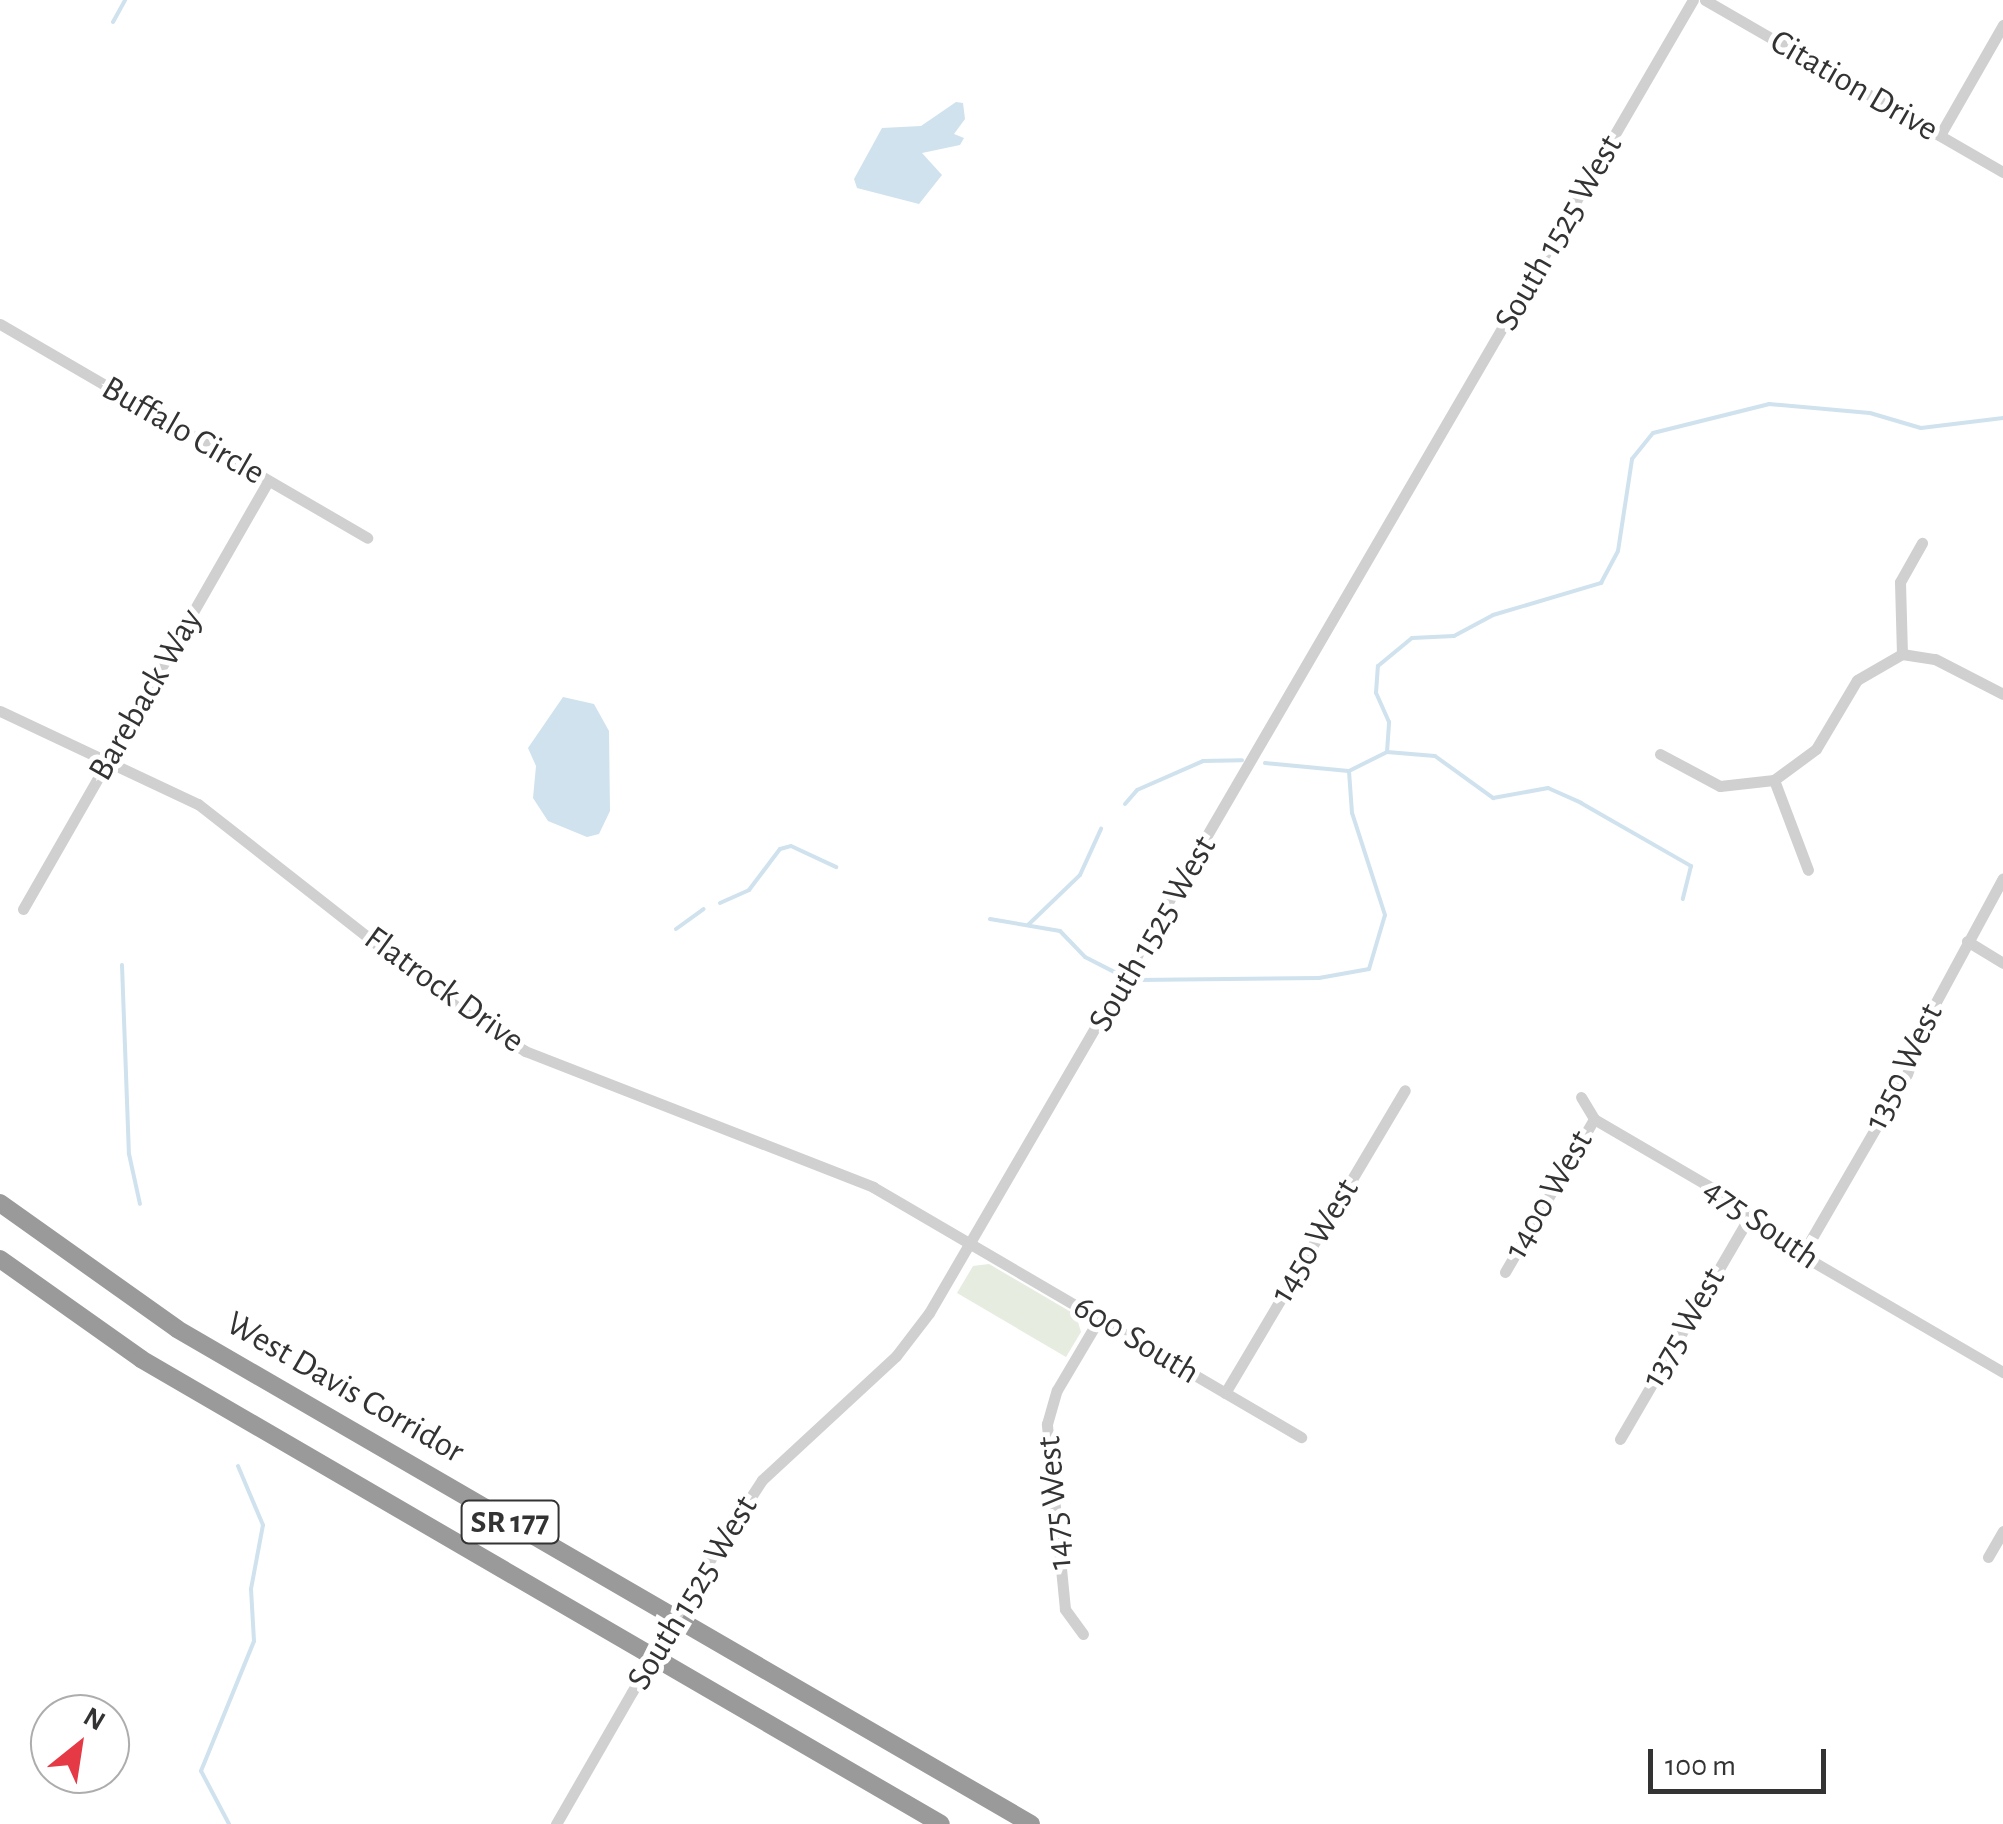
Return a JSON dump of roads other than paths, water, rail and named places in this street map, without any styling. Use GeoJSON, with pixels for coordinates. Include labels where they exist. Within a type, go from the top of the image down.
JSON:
{"type":"FeatureCollection","features":[{"type":"Feature","properties":{"kind":"highway","name":"West Davis Corridor"},"geometry":{"type":"LineString","coordinates":[[0,1203],[177,1328],[1031,1824]]}},
{"type":"Feature","properties":{"kind":"highway","name":"SR 177"},"geometry":{"type":"LineString","coordinates":[[0,1259],[141,1359],[941,1824]]}},
{"type":"Feature","properties":{"kind":"street","name":"South 1525 West"},"geometry":{"type":"LineString","coordinates":[[556,1824],[698,1580],[762,1480],[907,1344],[971,1243],[1693,0]]}},
{"type":"Feature","properties":{"kind":"street","name":"Citation Drive"},"geometry":{"type":"LineString","coordinates":[[1705,0],[2003,172]]}},
{"type":"Feature","properties":{"kind":"street"},"geometry":{"type":"LineString","coordinates":[[1940,135],[2003,25]]}},
{"type":"Feature","properties":{"kind":"street","name":"Buffalo Circle"},"geometry":{"type":"LineString","coordinates":[[0,324],[367,538]]}},
{"type":"Feature","properties":{"kind":"street","name":"Bareback Way"},"geometry":{"type":"LineString","coordinates":[[24,908],[268,480]]}},
{"type":"Feature","properties":{"kind":"street"},"geometry":{"type":"LineString","coordinates":[[1902,654],[1900,582],[1922,543]]}},
{"type":"Feature","properties":{"kind":"street"},"geometry":{"type":"LineString","coordinates":[[1660,754],[1720,786],[1774,780],[1816,749],[1858,680],[1902,654],[1935,659],[2003,694]]}},
{"type":"Feature","properties":{"kind":"street","name":"Flatrock Drive"},"geometry":{"type":"LineString","coordinates":[[0,712],[110,759],[222,820],[458,1008],[525,1051],[602,1086],[854,1178],[971,1243]]}},
{"type":"Feature","properties":{"kind":"street"},"geometry":{"type":"LineString","coordinates":[[1774,780],[1808,870]]}},
{"type":"Feature","properties":{"kind":"street","name":"1350 West"},"geometry":{"type":"LineString","coordinates":[[1802,1255],[1907,1074],[1967,942],[2003,878]]}},
{"type":"Feature","properties":{"kind":"street"},"geometry":{"type":"LineString","coordinates":[[1967,942],[2003,963]]}},
{"type":"Feature","properties":{"kind":"street","name":"1450 West"},"geometry":{"type":"LineString","coordinates":[[1225,1393],[1404,1090]]}},
{"type":"Feature","properties":{"kind":"street","name":"475 South"},"geometry":{"type":"LineString","coordinates":[[1580,1097],[1594,1119],[1723,1194],[1802,1255],[2003,1372]]}},
{"type":"Feature","properties":{"kind":"street","name":"1400 West"},"geometry":{"type":"LineString","coordinates":[[1504,1272],[1594,1119]]}},
{"type":"Feature","properties":{"kind":"street","name":"1375 West"},"geometry":{"type":"LineString","coordinates":[[1620,1440],[1750,1217]]}},
{"type":"Feature","properties":{"kind":"street","name":"600 South"},"geometry":{"type":"LineString","coordinates":[[971,1243],[1300,1437]]}},
{"type":"Feature","properties":{"kind":"street","name":"1475 West"},"geometry":{"type":"LineString","coordinates":[[1083,1634],[1066,1609],[1047,1424],[1057,1390],[1099,1319]]}},
{"type":"Feature","properties":{"kind":"street"},"geometry":{"type":"LineString","coordinates":[[1988,1557],[2003,1531]]}},
{"type":"Feature","properties":{"kind":"water"},"geometry":{"type":"Polygon","coordinates":[[[956,102],[963,103],[965,119],[954,134],[964,138],[960,145],[922,153],[942,175],[919,204],[857,188],[854,179],[882,128],[921,126],[956,102]]]}},
{"type":"Feature","properties":{"kind":"water"},"geometry":{"type":"Polygon","coordinates":[[[563,697],[594,704],[609,731],[610,811],[599,834],[587,837],[548,821],[533,798],[536,766],[528,748],[563,697]]]}},
{"type":"Feature","properties":{"kind":"waterway"},"geometry":{"type":"LineString","coordinates":[[113,22],[125,0]]}},
{"type":"Feature","properties":{"kind":"waterway"},"geometry":{"type":"LineString","coordinates":[[1265,763],[1349,771],[1387,752],[1389,722],[1376,693],[1378,666],[1412,638],[1454,636],[1493,615],[1601,583],[1618,551],[1632,459],[1653,433],[1769,404],[1870,413],[1921,428],[2003,418]]}},
{"type":"Feature","properties":{"kind":"waterway"},"geometry":{"type":"LineString","coordinates":[[1387,752],[1435,756],[1493,798],[1548,788],[1581,803],[1691,866],[1683,899]]}},
{"type":"Feature","properties":{"kind":"waterway"},"geometry":{"type":"LineString","coordinates":[[1125,804],[1137,790],[1203,761],[1242,760]]}},
{"type":"Feature","properties":{"kind":"waterway"},"geometry":{"type":"LineString","coordinates":[[1138,980],[1319,978],[1369,969],[1385,915],[1352,813],[1349,771]]}},
{"type":"Feature","properties":{"kind":"waterway"},"geometry":{"type":"LineString","coordinates":[[1028,925],[1080,875],[1101,829]]}},
{"type":"Feature","properties":{"kind":"waterway"},"geometry":{"type":"LineString","coordinates":[[720,903],[749,890],[780,849],[791,846],[836,867]]}},
{"type":"Feature","properties":{"kind":"waterway"},"geometry":{"type":"LineString","coordinates":[[676,929],[704,909]]}},
{"type":"Feature","properties":{"kind":"waterway"},"geometry":{"type":"LineString","coordinates":[[990,919],[1060,931],[1085,957],[1117,973]]}},
{"type":"Feature","properties":{"kind":"waterway"},"geometry":{"type":"LineString","coordinates":[[122,965],[129,1154],[140,1204]]}},
{"type":"Feature","properties":{"kind":"waterway"},"geometry":{"type":"LineString","coordinates":[[229,1824],[201,1771],[254,1641],[251,1589],[263,1525],[238,1466]]}}]}
